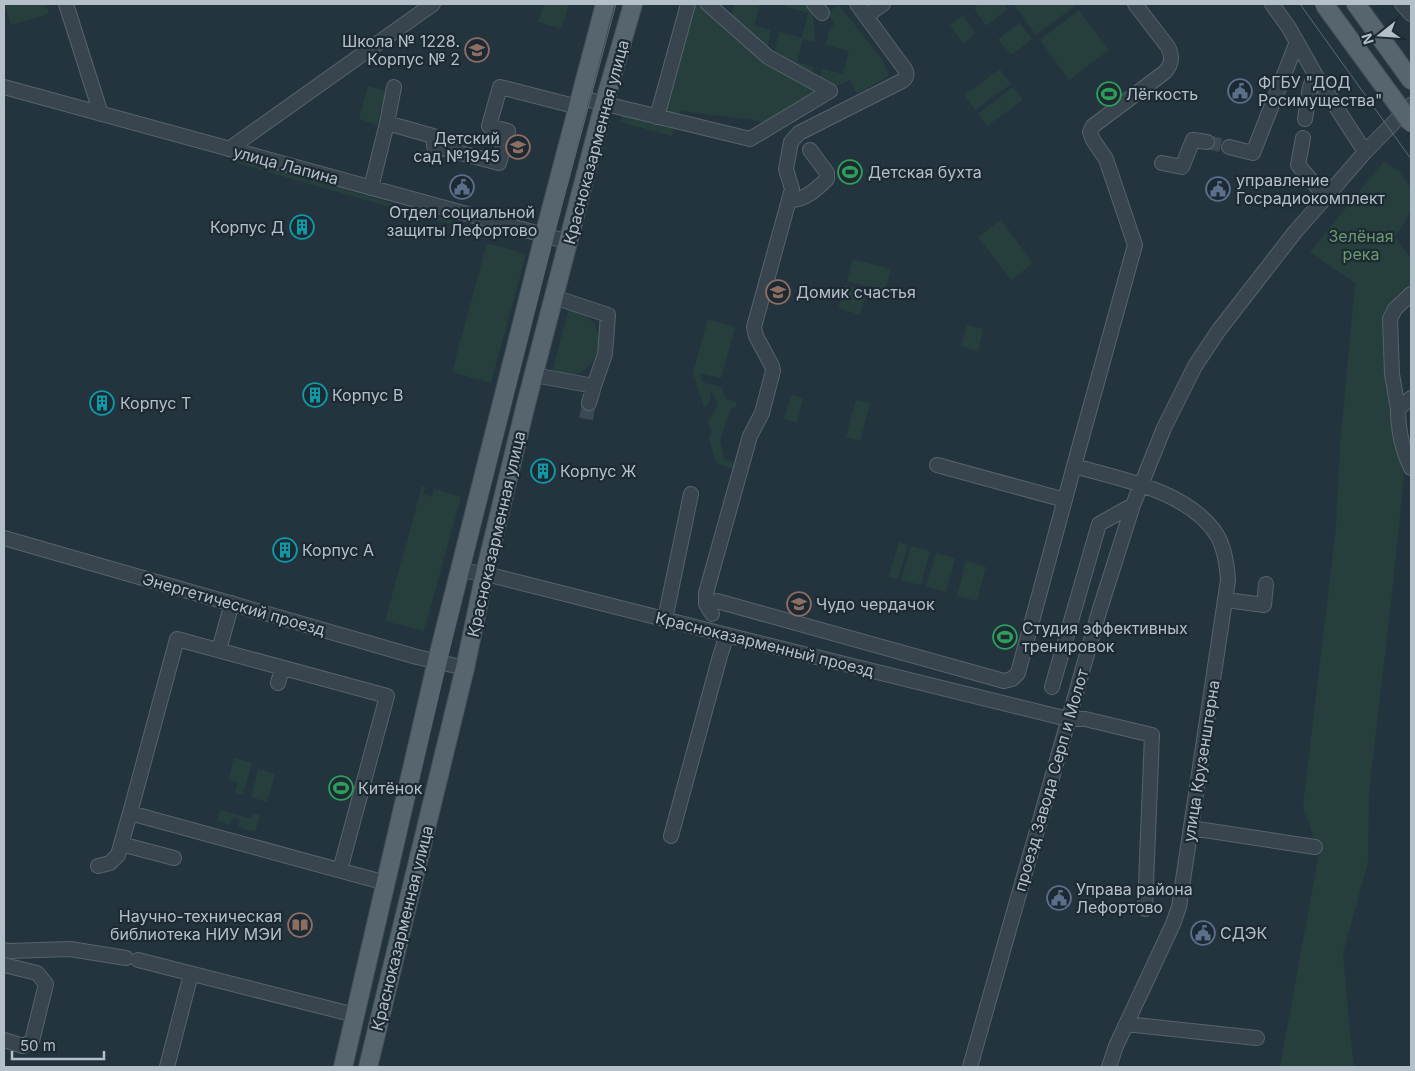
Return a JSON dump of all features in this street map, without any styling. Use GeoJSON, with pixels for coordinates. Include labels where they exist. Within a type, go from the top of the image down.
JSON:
{"type":"FeatureCollection","features":[{"type":"Feature","properties":{"kind":"main road","name":"Красноказарменная улица"},"geometry":{"type":"LineString","coordinates":[[343,1067],[437,662],[544,236],[605,4]]}},
{"type":"Feature","properties":{"kind":"main road","name":"Красноказарменная улица"},"geometry":{"type":"LineString","coordinates":[[368,1067],[534,375],[604,104],[633,4]]}},
{"type":"Feature","properties":{"kind":"main road"},"geometry":{"type":"LineString","coordinates":[[1324,4],[1411,123]]}},
{"type":"Feature","properties":{"kind":"main road"},"geometry":{"type":"LineString","coordinates":[[1356,4],[1411,80]]}},
{"type":"Feature","properties":{"kind":"street"},"geometry":{"type":"LineString","coordinates":[[66,4],[101,114]]}},
{"type":"Feature","properties":{"kind":"street"},"geometry":{"type":"LineString","coordinates":[[229,149],[433,4]]}},
{"type":"Feature","properties":{"kind":"street"},"geometry":{"type":"LineString","coordinates":[[657,117],[688,4]]}},
{"type":"Feature","properties":{"kind":"street"},"geometry":{"type":"LineString","coordinates":[[387,123],[433,136],[434,146],[499,163],[508,132],[489,126],[500,87],[579,103],[604,104],[750,138],[830,91],[768,58],[708,4]]}},
{"type":"Feature","properties":{"kind":"street"},"geometry":{"type":"LineString","coordinates":[[857,4],[904,68],[906,77],[902,81],[795,136],[791,142],[786,170],[791,185],[789,199],[754,327],[756,336],[772,366],[773,373],[762,414],[750,434],[706,593],[706,604],[717,602],[884,642],[1004,681],[1015,677],[1018,673],[1074,466],[1075,442],[1135,245],[1106,159],[1092,140],[1090,132],[1094,126],[1166,72],[1171,62],[1171,53],[1168,47],[1135,4]]}},
{"type":"Feature","properties":{"kind":"street"},"geometry":{"type":"LineString","coordinates":[[866,16],[883,4]]}},
{"type":"Feature","properties":{"kind":"street"},"geometry":{"type":"LineString","coordinates":[[1272,4],[1365,152]]}},
{"type":"Feature","properties":{"kind":"street"},"geometry":{"type":"LineString","coordinates":[[1402,4],[1411,14]]}},
{"type":"Feature","properties":{"kind":"street"},"geometry":{"type":"LineString","coordinates":[[1229,147],[1253,153],[1297,42]]}},
{"type":"Feature","properties":{"kind":"street"},"geometry":{"type":"LineString","coordinates":[[1305,119],[1310,87],[1315,74]]}},
{"type":"Feature","properties":{"kind":"street","name":"улица Лапина"},"geometry":{"type":"LineString","coordinates":[[4,87],[569,242]]}},
{"type":"Feature","properties":{"kind":"street"},"geometry":{"type":"LineString","coordinates":[[371,188],[394,87]]}},
{"type":"Feature","properties":{"kind":"street","name":"проезд Завода Серп и Молот"},"geometry":{"type":"LineString","coordinates":[[970,1067],[1099,612],[1140,484],[1164,428],[1195,366],[1213,338],[1295,232],[1365,152],[1411,106]]}},
{"type":"Feature","properties":{"kind":"street"},"geometry":{"type":"LineString","coordinates":[[1303,138],[1298,165],[1326,197]]}},
{"type":"Feature","properties":{"kind":"street"},"geometry":{"type":"LineString","coordinates":[[1162,163],[1182,167],[1193,140],[1207,142]]}},
{"type":"Feature","properties":{"kind":"street"},"geometry":{"type":"LineString","coordinates":[[789,199],[794,201],[802,199],[827,179],[827,173],[810,150]]}},
{"type":"Feature","properties":{"kind":"street"},"geometry":{"type":"LineString","coordinates":[[1411,294],[1395,309],[1390,319],[1392,374],[1400,436],[1404,453],[1411,468]]}},
{"type":"Feature","properties":{"kind":"street"},"geometry":{"type":"LineString","coordinates":[[554,298],[608,314],[604,354],[589,403]]}},
{"type":"Feature","properties":{"kind":"street"},"geometry":{"type":"LineString","coordinates":[[534,375],[594,386]]}},
{"type":"Feature","properties":{"kind":"street"},"geometry":{"type":"LineString","coordinates":[[1398,409],[1411,398]]}},
{"type":"Feature","properties":{"kind":"street"},"geometry":{"type":"LineString","coordinates":[[937,465],[1065,500]]}},
{"type":"Feature","properties":{"kind":"street","name":"улица Крузенштерна"},"geometry":{"type":"LineString","coordinates":[[1074,466],[1140,484],[1182,504],[1204,519],[1217,536],[1223,548],[1228,568],[1226,600],[1177,914],[1116,1046],[1109,1067]]}},
{"type":"Feature","properties":{"kind":"street"},"geometry":{"type":"LineString","coordinates":[[664,619],[691,494]]}},
{"type":"Feature","properties":{"kind":"street"},"geometry":{"type":"LineString","coordinates":[[1052,687],[1099,524],[1133,504]]}},
{"type":"Feature","properties":{"kind":"street","name":"Энергетический проезд"},"geometry":{"type":"LineString","coordinates":[[4,538],[437,662],[465,668]]}},
{"type":"Feature","properties":{"kind":"street","name":"Красноказарменный проезд"},"geometry":{"type":"LineString","coordinates":[[461,570],[485,573],[1068,719],[1085,719],[1152,735],[1145,909]]}},
{"type":"Feature","properties":{"kind":"street"},"geometry":{"type":"LineString","coordinates":[[1226,600],[1264,605],[1266,584]]}},
{"type":"Feature","properties":{"kind":"street"},"geometry":{"type":"LineString","coordinates":[[706,629],[717,602]]}},
{"type":"Feature","properties":{"kind":"street"},"geometry":{"type":"LineString","coordinates":[[219,650],[232,603]]}},
{"type":"Feature","properties":{"kind":"street"},"geometry":{"type":"LineString","coordinates":[[671,836],[728,635]]}},
{"type":"Feature","properties":{"kind":"street"},"geometry":{"type":"LineString","coordinates":[[98,866],[110,863],[118,854],[177,639],[387,696],[340,870]]}},
{"type":"Feature","properties":{"kind":"street"},"geometry":{"type":"LineString","coordinates":[[278,683],[282,668]]}},
{"type":"Feature","properties":{"kind":"street"},"geometry":{"type":"LineString","coordinates":[[130,813],[386,883]]}},
{"type":"Feature","properties":{"kind":"street"},"geometry":{"type":"LineString","coordinates":[[1191,828],[1315,847]]}},
{"type":"Feature","properties":{"kind":"street"},"geometry":{"type":"LineString","coordinates":[[121,844],[174,858]]}},
{"type":"Feature","properties":{"kind":"street"},"geometry":{"type":"LineString","coordinates":[[4,950],[70,949],[132,959],[355,1015]]}},
{"type":"Feature","properties":{"kind":"street"},"geometry":{"type":"LineString","coordinates":[[4,965],[37,974],[46,984],[32,1041],[22,1046],[4,1040]]}},
{"type":"Feature","properties":{"kind":"street"},"geometry":{"type":"LineString","coordinates":[[167,1067],[190,974]]}},
{"type":"Feature","properties":{"kind":"street"},"geometry":{"type":"LineString","coordinates":[[1126,1024],[1257,1038]]}},
{"type":"Feature","properties":{"kind":"green space"},"geometry":{"type":"Polygon","coordinates":[[[5,4],[46,4],[49,14],[11,25],[5,4]]]}},
{"type":"Feature","properties":{"kind":"green space"},"geometry":{"type":"Polygon","coordinates":[[[544,4],[569,4],[561,29],[538,22],[544,4]]]}},
{"type":"Feature","properties":{"kind":"green space"},"geometry":{"type":"Polygon","coordinates":[[[695,4],[703,4],[817,90],[768,122],[680,111],[678,117],[664,114],[695,4]]]}},
{"type":"Feature","properties":{"kind":"green space"},"geometry":{"type":"Polygon","coordinates":[[[735,4],[760,4],[754,26],[771,30],[767,51],[730,20],[735,4]]]}},
{"type":"Feature","properties":{"kind":"green space"},"geometry":{"type":"Polygon","coordinates":[[[786,4],[808,4],[813,10],[815,42],[803,39],[797,62],[814,67],[811,76],[774,55],[779,32],[802,38],[808,13],[786,7],[786,4]]]}},
{"type":"Feature","properties":{"kind":"green space"},"geometry":{"type":"Polygon","coordinates":[[[838,4],[882,59],[889,76],[857,94],[850,80],[838,86],[818,80],[822,69],[843,74],[849,51],[826,45],[829,30],[836,25],[828,14],[838,4]]]}},
{"type":"Feature","properties":{"kind":"green space"},"geometry":{"type":"Polygon","coordinates":[[[979,4],[1004,4],[1008,9],[986,26],[974,8],[979,4]]]}},
{"type":"Feature","properties":{"kind":"green space"},"geometry":{"type":"Polygon","coordinates":[[[1013,4],[1074,4],[1076,5],[1036,35],[1013,4]]]}},
{"type":"Feature","properties":{"kind":"green space"},"geometry":{"type":"Polygon","coordinates":[[[1079,10],[1109,50],[1069,80],[1040,40],[1079,10]]]}},
{"type":"Feature","properties":{"kind":"green space"},"geometry":{"type":"Polygon","coordinates":[[[963,16],[976,34],[963,44],[950,25],[963,16]]]}},
{"type":"Feature","properties":{"kind":"green space"},"geometry":{"type":"Polygon","coordinates":[[[1020,23],[1032,39],[1011,55],[998,39],[1020,23]]]}},
{"type":"Feature","properties":{"kind":"green space"},"geometry":{"type":"Polygon","coordinates":[[[1000,69],[1011,84],[975,110],[964,95],[1000,69]]]}},
{"type":"Feature","properties":{"kind":"green space"},"geometry":{"type":"Polygon","coordinates":[[[368,86],[386,91],[377,125],[359,119],[368,86]]]}},
{"type":"Feature","properties":{"kind":"green space"},"geometry":{"type":"Polygon","coordinates":[[[1013,87],[1023,100],[987,126],[978,114],[1013,87]]]}},
{"type":"Feature","properties":{"kind":"green space"},"geometry":{"type":"Polygon","coordinates":[[[623,114],[674,129],[672,136],[620,122],[623,114]]]}},
{"type":"Feature","properties":{"kind":"green space"},"geometry":{"type":"Polygon","coordinates":[[[234,158],[461,223],[460,227],[233,162],[234,158]]]}},
{"type":"Feature","properties":{"kind":"green space","name":"Зелёная река"},"geometry":{"type":"Polygon","coordinates":[[[1384,161],[1399,171],[1411,188],[1411,211],[1395,237],[1411,259],[1411,286],[1390,309],[1395,441],[1404,475],[1369,792],[1368,862],[1343,953],[1354,1067],[1280,1067],[1319,853],[1303,806],[1336,527],[1340,446],[1355,283],[1310,252],[1384,161]]]}},
{"type":"Feature","properties":{"kind":"green space"},"geometry":{"type":"Polygon","coordinates":[[[1001,220],[1033,263],[1011,280],[978,237],[1001,220]]]}},
{"type":"Feature","properties":{"kind":"green space"},"geometry":{"type":"Polygon","coordinates":[[[487,243],[526,254],[491,383],[452,372],[487,243]]]}},
{"type":"Feature","properties":{"kind":"green space"},"geometry":{"type":"Polygon","coordinates":[[[853,259],[891,269],[885,291],[847,281],[853,259]]]}},
{"type":"Feature","properties":{"kind":"green space"},"geometry":{"type":"Polygon","coordinates":[[[845,285],[867,291],[860,315],[838,308],[845,285]]]}},
{"type":"Feature","properties":{"kind":"green space"},"geometry":{"type":"Polygon","coordinates":[[[569,308],[582,313],[593,322],[599,339],[598,348],[591,364],[576,374],[567,376],[552,373],[569,308]]]}},
{"type":"Feature","properties":{"kind":"green space"},"geometry":{"type":"Polygon","coordinates":[[[708,319],[735,327],[721,378],[699,373],[702,382],[721,387],[726,399],[737,402],[735,408],[731,408],[720,440],[724,459],[735,463],[733,469],[716,463],[709,439],[711,432],[708,421],[718,405],[711,391],[710,401],[704,408],[693,372],[708,319]]]}},
{"type":"Feature","properties":{"kind":"green space"},"geometry":{"type":"Polygon","coordinates":[[[967,325],[983,329],[978,351],[961,346],[967,325]]]}},
{"type":"Feature","properties":{"kind":"green space"},"geometry":{"type":"Polygon","coordinates":[[[791,395],[803,398],[797,423],[784,419],[791,395]]]}},
{"type":"Feature","properties":{"kind":"green space"},"geometry":{"type":"Polygon","coordinates":[[[856,400],[870,403],[860,441],[846,437],[856,400]]]}},
{"type":"Feature","properties":{"kind":"green space"},"geometry":{"type":"Polygon","coordinates":[[[422,486],[425,487],[423,494],[432,497],[434,489],[461,497],[424,631],[385,621],[422,486]]]}},
{"type":"Feature","properties":{"kind":"green space"},"geometry":{"type":"Polygon","coordinates":[[[899,542],[908,545],[898,579],[889,577],[899,542]]]}},
{"type":"Feature","properties":{"kind":"green space"},"geometry":{"type":"Polygon","coordinates":[[[911,546],[930,551],[921,585],[901,580],[911,546]]]}},
{"type":"Feature","properties":{"kind":"green space"},"geometry":{"type":"Polygon","coordinates":[[[936,553],[955,558],[946,592],[926,587],[936,553]]]}},
{"type":"Feature","properties":{"kind":"green space"},"geometry":{"type":"Polygon","coordinates":[[[966,561],[986,567],[977,601],[957,596],[966,561]]]}},
{"type":"Feature","properties":{"kind":"green space"},"geometry":{"type":"Polygon","coordinates":[[[234,758],[252,763],[243,795],[235,793],[238,782],[228,780],[234,758]]]}},
{"type":"Feature","properties":{"kind":"green space"},"geometry":{"type":"Polygon","coordinates":[[[258,769],[275,774],[267,802],[251,797],[258,769]]]}},
{"type":"Feature","properties":{"kind":"green space"},"geometry":{"type":"Polygon","coordinates":[[[220,810],[251,819],[253,813],[260,815],[255,832],[238,827],[240,819],[233,817],[230,825],[217,821],[220,810]]]}},
{"type":"Feature","properties":{"kind":"tunnel"},"geometry":{"type":"LineString","coordinates":[[1207,142],[1229,147]]}},
{"type":"Feature","properties":{"kind":"tunnel"},"geometry":{"type":"LineString","coordinates":[[586,419],[589,403]]}},
{"type":"Feature","properties":{"kind":"tram line"},"geometry":{"type":"LineString","coordinates":[[350,1067],[468,571],[553,238],[616,4]]}},
{"type":"Feature","properties":{"kind":"tram line"},"geometry":{"type":"LineString","coordinates":[[1300,4],[1411,159]]}},
{"type":"Feature","properties":{"kind":"place","name":"Школа № 1228. Корпус № 2"},"geometry":{"type":"Point","coordinates":[477,50]}},
{"type":"Feature","properties":{"kind":"place","name":"ФГБУ \"ДОД Росимущества\""},"geometry":{"type":"Point","coordinates":[1240,91]}},
{"type":"Feature","properties":{"kind":"place","name":"Лёгкость"},"geometry":{"type":"Point","coordinates":[1109,94]}},
{"type":"Feature","properties":{"kind":"place","name":"Детский сад №1945"},"geometry":{"type":"Point","coordinates":[518,147]}},
{"type":"Feature","properties":{"kind":"place","name":"Детская бухта"},"geometry":{"type":"Point","coordinates":[850,172]}},
{"type":"Feature","properties":{"kind":"place","name":"Отдел социальной защиты Лефортово"},"geometry":{"type":"Point","coordinates":[462,187]}},
{"type":"Feature","properties":{"kind":"place","name":"управление Госрадиокомплект"},"geometry":{"type":"Point","coordinates":[1218,189]}},
{"type":"Feature","properties":{"kind":"place","name":"Корпус Д"},"geometry":{"type":"Point","coordinates":[302,227]}},
{"type":"Feature","properties":{"kind":"place","name":"Домик счастья"},"geometry":{"type":"Point","coordinates":[778,292]}},
{"type":"Feature","properties":{"kind":"place","name":"Корпус В"},"geometry":{"type":"Point","coordinates":[315,395]}},
{"type":"Feature","properties":{"kind":"place","name":"Корпус Т"},"geometry":{"type":"Point","coordinates":[102,403]}},
{"type":"Feature","properties":{"kind":"place","name":"Корпус Ж"},"geometry":{"type":"Point","coordinates":[543,471]}},
{"type":"Feature","properties":{"kind":"place","name":"Корпус А"},"geometry":{"type":"Point","coordinates":[285,550]}},
{"type":"Feature","properties":{"kind":"place","name":"Чудо чердачок"},"geometry":{"type":"Point","coordinates":[799,604]}},
{"type":"Feature","properties":{"kind":"place","name":"Студия эффективных тренировок"},"geometry":{"type":"Point","coordinates":[1005,637]}},
{"type":"Feature","properties":{"kind":"place","name":"Китёнок"},"geometry":{"type":"Point","coordinates":[341,788]}},
{"type":"Feature","properties":{"kind":"place","name":"Управа района Лефортово"},"geometry":{"type":"Point","coordinates":[1059,898]}},
{"type":"Feature","properties":{"kind":"place","name":"Научно-техническая библиотека НИУ МЭИ"},"geometry":{"type":"Point","coordinates":[300,925]}},
{"type":"Feature","properties":{"kind":"place","name":"СДЭК"},"geometry":{"type":"Point","coordinates":[1203,933]}}]}
